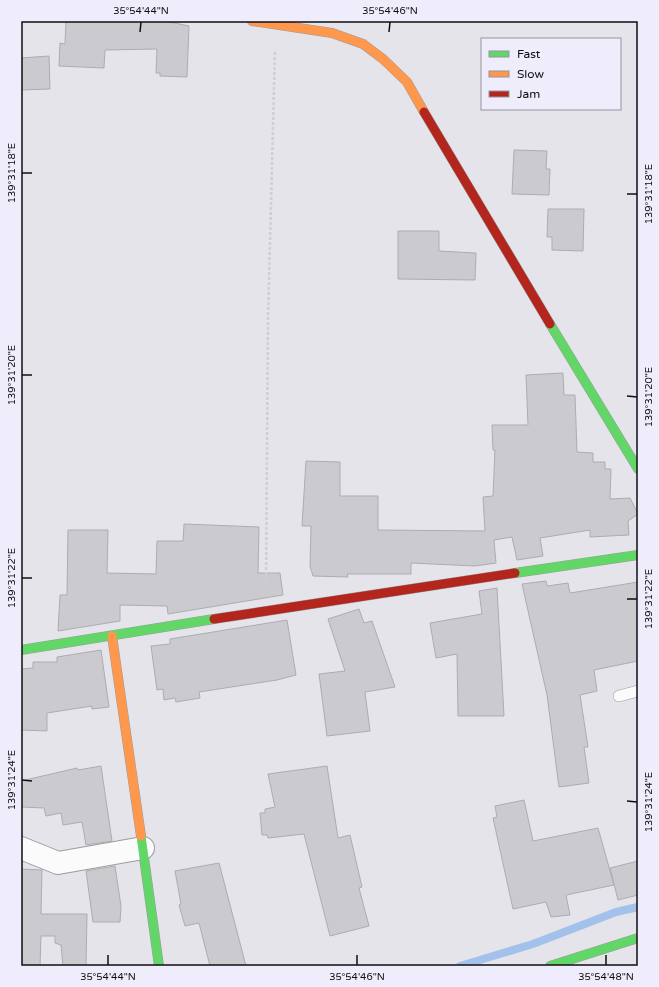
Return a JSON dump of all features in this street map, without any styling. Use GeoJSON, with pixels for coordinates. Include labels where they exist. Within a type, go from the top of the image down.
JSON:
{"type":"FeatureCollection","features":[{"type":"Feature","properties":{"kind":"street"},"geometry":{"type":"LineString","coordinates":[[252,21],[274,23],[324,32],[354,40],[388,62],[407,82],[508,256],[638,469]]}},
{"type":"Feature","properties":{"kind":"street"},"geometry":{"type":"LineString","coordinates":[[21,650],[266,611],[638,555]]}},
{"type":"Feature","properties":{"kind":"street"},"geometry":{"type":"LineString","coordinates":[[112,636],[160,966]]}},
{"type":"Feature","properties":{"kind":"street"},"geometry":{"type":"LineString","coordinates":[[21,848],[58,863],[143,848]]}},
{"type":"Feature","properties":{"kind":"street"},"geometry":{"type":"LineString","coordinates":[[550,966],[587,960],[638,938]]}},
{"type":"Feature","properties":{"kind":"lane"},"geometry":{"type":"LineString","coordinates":[[620,696],[638,692]]}},
{"type":"Feature","properties":{"kind":"path"},"geometry":{"type":"LineString","coordinates":[[266,611],[268,319],[275,50],[274,23]]}},
{"type":"Feature","properties":{"kind":"building"},"geometry":{"type":"Polygon","coordinates":[[[66,21],[165,21],[189,26],[187,77],[160,76],[160,73],[156,73],[157,49],[105,50],[104,68],[59,66],[60,43],[65,44],[66,21]]]}},
{"type":"Feature","properties":{"kind":"building"},"geometry":{"type":"Polygon","coordinates":[[[49,56],[50,89],[21,90],[21,58],[49,56]]]}},
{"type":"Feature","properties":{"kind":"building"},"geometry":{"type":"Polygon","coordinates":[[[514,150],[547,151],[546,169],[550,169],[549,195],[512,194],[514,150]]]}},
{"type":"Feature","properties":{"kind":"building"},"geometry":{"type":"Polygon","coordinates":[[[548,209],[584,209],[583,251],[552,250],[552,237],[547,237],[548,209]]]}},
{"type":"Feature","properties":{"kind":"building"},"geometry":{"type":"Polygon","coordinates":[[[398,231],[439,231],[439,251],[476,253],[475,280],[398,279],[398,231]]]}},
{"type":"Feature","properties":{"kind":"building"},"geometry":{"type":"Polygon","coordinates":[[[563,373],[564,395],[575,395],[577,452],[593,453],[593,462],[605,462],[605,469],[611,469],[610,499],[630,498],[638,514],[628,521],[629,535],[590,537],[590,530],[540,538],[543,556],[517,560],[512,537],[494,540],[496,563],[475,566],[411,563],[411,574],[347,574],[348,577],[313,576],[310,566],[311,526],[302,526],[306,461],[340,462],[340,496],[378,496],[378,530],[485,531],[483,497],[493,496],[495,450],[493,450],[492,425],[528,425],[526,375],[563,373]]]}},
{"type":"Feature","properties":{"kind":"building"},"geometry":{"type":"Polygon","coordinates":[[[184,524],[259,527],[258,573],[280,573],[283,595],[168,614],[167,606],[120,605],[120,621],[58,631],[60,595],[67,595],[68,530],[108,530],[107,573],[156,574],[157,541],[183,541],[184,524]]]}},
{"type":"Feature","properties":{"kind":"building"},"geometry":{"type":"Polygon","coordinates":[[[546,581],[547,586],[568,583],[570,593],[638,582],[638,661],[594,670],[597,691],[580,695],[588,747],[584,747],[589,783],[559,787],[547,695],[522,584],[546,581]]]}},
{"type":"Feature","properties":{"kind":"building"},"geometry":{"type":"Polygon","coordinates":[[[497,588],[504,716],[458,716],[457,654],[436,658],[430,623],[482,614],[479,591],[497,588]]]}},
{"type":"Feature","properties":{"kind":"building"},"geometry":{"type":"Polygon","coordinates":[[[359,609],[364,623],[372,621],[395,687],[365,692],[370,731],[327,736],[319,674],[345,671],[328,619],[359,609]]]}},
{"type":"Feature","properties":{"kind":"building"},"geometry":{"type":"Polygon","coordinates":[[[287,620],[296,675],[277,680],[199,692],[200,698],[176,702],[175,698],[164,700],[163,689],[157,690],[151,646],[170,644],[170,639],[287,620]]]}},
{"type":"Feature","properties":{"kind":"building"},"geometry":{"type":"Polygon","coordinates":[[[101,650],[109,707],[92,709],[92,706],[47,713],[47,731],[21,730],[21,669],[33,668],[33,662],[57,662],[57,657],[101,650]]]}},
{"type":"Feature","properties":{"kind":"building"},"geometry":{"type":"Polygon","coordinates":[[[101,766],[112,841],[86,845],[82,822],[63,825],[61,813],[46,816],[44,808],[21,807],[21,781],[77,768],[78,770],[101,766]]]}},
{"type":"Feature","properties":{"kind":"building"},"geometry":{"type":"Polygon","coordinates":[[[327,766],[338,838],[350,835],[362,887],[359,888],[369,926],[330,936],[304,834],[268,838],[267,835],[262,835],[260,813],[265,813],[265,809],[275,807],[268,774],[327,766]]]}},
{"type":"Feature","properties":{"kind":"building"},"geometry":{"type":"Polygon","coordinates":[[[524,800],[533,841],[598,828],[614,885],[566,895],[570,915],[551,917],[546,902],[513,909],[493,818],[497,817],[495,806],[524,800]]]}},
{"type":"Feature","properties":{"kind":"building"},"geometry":{"type":"Polygon","coordinates":[[[638,861],[638,895],[618,900],[610,868],[638,861]]]}},
{"type":"Feature","properties":{"kind":"building"},"geometry":{"type":"Polygon","coordinates":[[[219,863],[246,966],[210,966],[199,923],[185,926],[179,905],[181,904],[175,871],[219,863]]]}},
{"type":"Feature","properties":{"kind":"building"},"geometry":{"type":"Polygon","coordinates":[[[115,866],[121,906],[120,922],[93,922],[86,871],[115,866]]]}},
{"type":"Feature","properties":{"kind":"building"},"geometry":{"type":"Polygon","coordinates":[[[21,869],[42,870],[41,914],[87,914],[86,966],[63,966],[61,945],[55,943],[55,936],[41,936],[40,966],[21,966],[21,869]]]}},
{"type":"Feature","properties":{"kind":"waterway"},"geometry":{"type":"LineString","coordinates":[[460,966],[533,944],[616,912],[638,907]]}},
{"type":"Feature","properties":{"kind":"traffic: fast"},"geometry":{"type":"LineString","coordinates":[[550,324],[638,469]]}},
{"type":"Feature","properties":{"kind":"traffic: fast"},"geometry":{"type":"LineString","coordinates":[[515,573],[638,555]]}},
{"type":"Feature","properties":{"kind":"traffic: fast"},"geometry":{"type":"LineString","coordinates":[[21,650],[214,619]]}},
{"type":"Feature","properties":{"kind":"traffic: fast"},"geometry":{"type":"LineString","coordinates":[[141,836],[159,966]]}},
{"type":"Feature","properties":{"kind":"traffic: fast"},"geometry":{"type":"LineString","coordinates":[[550,966],[638,938]]}},
{"type":"Feature","properties":{"kind":"traffic: slow"},"geometry":{"type":"LineString","coordinates":[[252,21],[332,33],[363,44],[383,59],[407,82],[424,112]]}},
{"type":"Feature","properties":{"kind":"traffic: slow"},"geometry":{"type":"LineString","coordinates":[[112,636],[141,836]]}},
{"type":"Feature","properties":{"kind":"traffic: jam"},"geometry":{"type":"LineString","coordinates":[[424,112],[550,324]]}},
{"type":"Feature","properties":{"kind":"traffic: jam"},"geometry":{"type":"LineString","coordinates":[[214,619],[515,573]]}}]}
